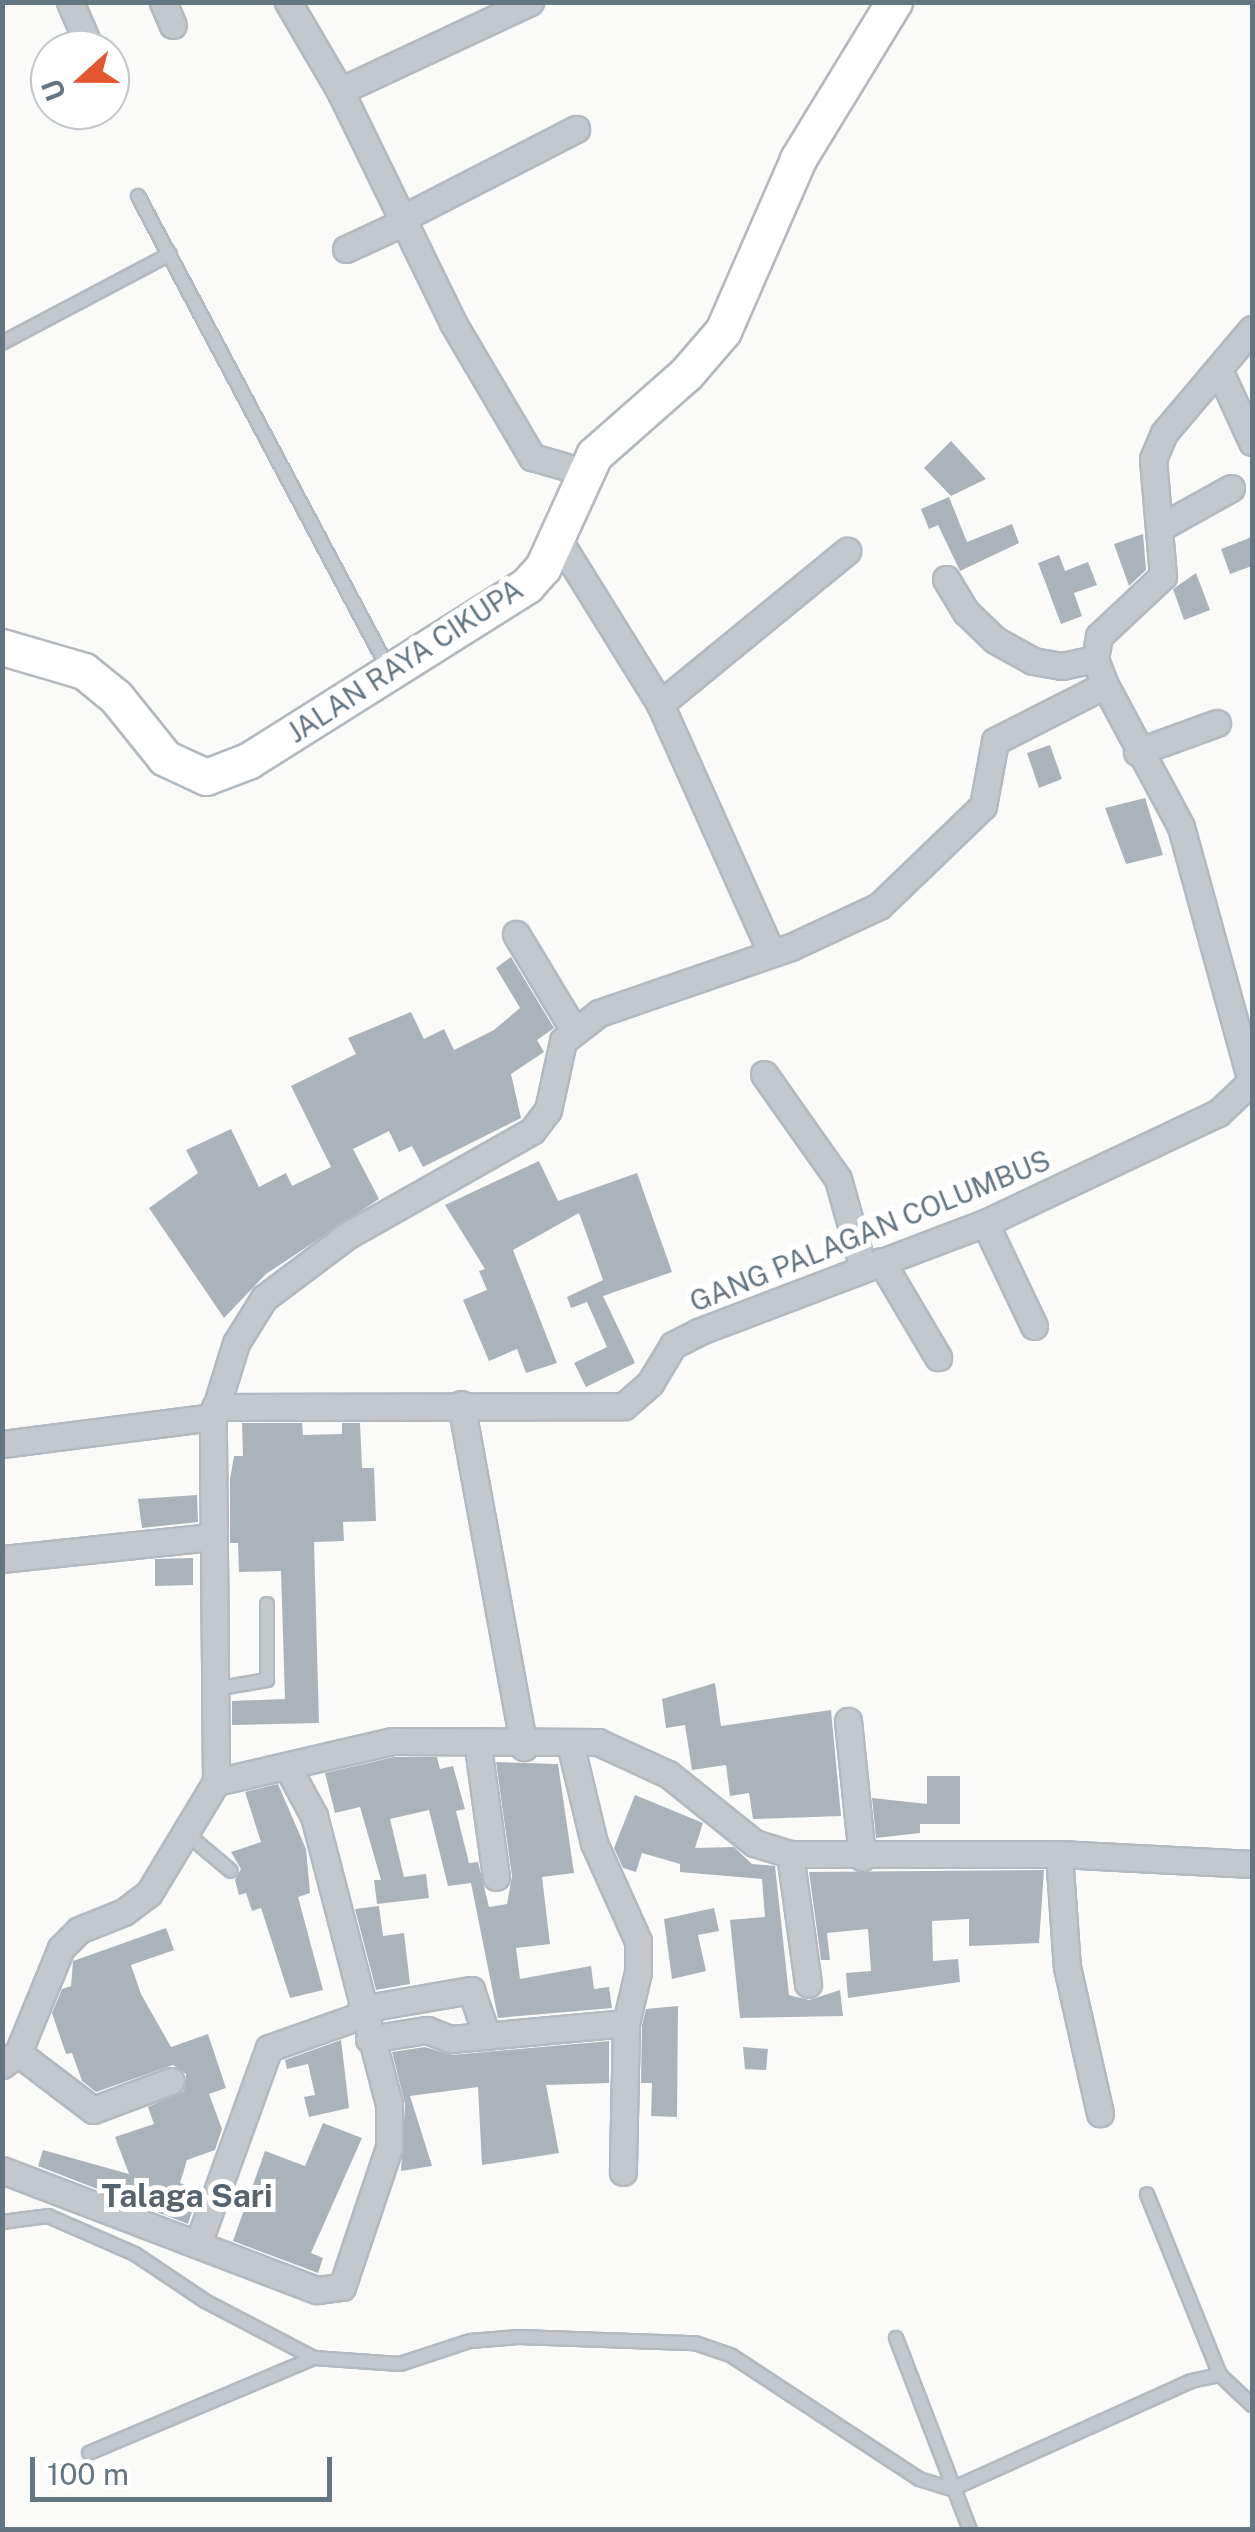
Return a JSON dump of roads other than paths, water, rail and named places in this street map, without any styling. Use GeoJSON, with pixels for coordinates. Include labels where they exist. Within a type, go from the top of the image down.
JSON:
{"type":"FeatureCollection","features":[{"type":"Feature","properties":{"kind":"main road","name":"JALAN RAYA CIKUPA"},"geometry":{"type":"LineString","coordinates":[[2,647],[84,672],[116,697],[165,758],[206,777],[248,761],[388,668],[527,584],[544,567],[584,472],[616,431],[686,374],[724,331],[798,159],[888,5]]}},
{"type":"Feature","properties":{"kind":"street"},"geometry":{"type":"LineString","coordinates":[[70,2],[82,30]]}},
{"type":"Feature","properties":{"kind":"street"},"geometry":{"type":"LineString","coordinates":[[288,2],[340,91],[402,221],[532,458],[584,472]]}},
{"type":"Feature","properties":{"kind":"street"},"geometry":{"type":"LineString","coordinates":[[340,91],[524,4]]}},
{"type":"Feature","properties":{"kind":"street"},"geometry":{"type":"LineString","coordinates":[[346,250],[576,128]]}},
{"type":"Feature","properties":{"kind":"street"},"geometry":{"type":"LineString","coordinates":[[1252,329],[1220,372],[1164,433],[1153,459],[1163,576],[1099,636],[1095,659],[1137,752],[1181,827],[1252,1081]]}},
{"type":"Feature","properties":{"kind":"street"},"geometry":{"type":"LineString","coordinates":[[1220,372],[1252,442]]}},
{"type":"Feature","properties":{"kind":"street"},"geometry":{"type":"LineString","coordinates":[[1161,527],[1231,488]]}},
{"type":"Feature","properties":{"kind":"street"},"geometry":{"type":"LineString","coordinates":[[556,536],[655,696],[771,952]]}},
{"type":"Feature","properties":{"kind":"street"},"geometry":{"type":"LineString","coordinates":[[655,696],[848,551]]}},
{"type":"Feature","properties":{"kind":"street"},"geometry":{"type":"LineString","coordinates":[[946,579],[966,612],[995,640],[1032,662],[1062,666],[1095,659]]}},
{"type":"Feature","properties":{"kind":"street"},"geometry":{"type":"LineString","coordinates":[[171,2082],[96,2111],[10,2059],[61,1948],[79,1930],[124,1912],[148,1893],[216,1782],[214,1412],[236,1343],[264,1298],[348,1235],[532,1131],[548,1110],[556,1060],[574,1030],[617,1004],[858,921],[899,891],[983,806],[996,741],[1105,685]]}},
{"type":"Feature","properties":{"kind":"street"},"geometry":{"type":"LineString","coordinates":[[1137,752],[1217,723]]}},
{"type":"Feature","properties":{"kind":"street"},"geometry":{"type":"LineString","coordinates":[[516,934],[574,1030]]}},
{"type":"Feature","properties":{"kind":"street"},"geometry":{"type":"LineString","coordinates":[[764,1074],[838,1178],[872,1265],[938,1357]]}},
{"type":"Feature","properties":{"kind":"street","name":"GANG PALAGAN COLUMBUS"},"geometry":{"type":"LineString","coordinates":[[2,1444],[214,1412],[461,1404],[624,1406],[650,1383],[674,1345],[985,1222],[1218,1114],[1252,1081]]}},
{"type":"Feature","properties":{"kind":"street"},"geometry":{"type":"LineString","coordinates":[[985,1222],[1034,1326]]}},
{"type":"Feature","properties":{"kind":"street"},"geometry":{"type":"LineString","coordinates":[[461,1404],[524,1747]]}},
{"type":"Feature","properties":{"kind":"street"},"geometry":{"type":"LineString","coordinates":[[2,1559],[213,1537]]}},
{"type":"Feature","properties":{"kind":"street"},"geometry":{"type":"LineString","coordinates":[[848,1721],[862,1857]]}},
{"type":"Feature","properties":{"kind":"street"},"geometry":{"type":"LineString","coordinates":[[216,1782],[392,1742],[478,1747],[570,1742],[628,1752],[668,1774],[754,1843],[790,1854],[1059,1854],[1252,1864]]}},
{"type":"Feature","properties":{"kind":"street"},"geometry":{"type":"LineString","coordinates":[[570,1742],[594,1844],[638,1940],[638,1972],[626,2023],[623,2172]]}},
{"type":"Feature","properties":{"kind":"street"},"geometry":{"type":"LineString","coordinates":[[478,1747],[496,1877]]}},
{"type":"Feature","properties":{"kind":"street"},"geometry":{"type":"LineString","coordinates":[[2,2170],[199,2241],[317,2290],[342,2287],[389,2147],[389,2104],[364,2021],[324,1850],[288,1768]]}},
{"type":"Feature","properties":{"kind":"street"},"geometry":{"type":"LineString","coordinates":[[790,1854],[808,1984]]}},
{"type":"Feature","properties":{"kind":"street"},"geometry":{"type":"LineString","coordinates":[[1059,1854],[1067,1968],[1100,2113]]}},
{"type":"Feature","properties":{"kind":"street"},"geometry":{"type":"LineString","coordinates":[[199,2241],[269,2048],[471,1990],[487,2036]]}},
{"type":"Feature","properties":{"kind":"street"},"geometry":{"type":"LineString","coordinates":[[364,2021],[427,2030],[450,2040],[626,2023]]}},
{"type":"Feature","properties":{"kind":"lane"},"geometry":{"type":"LineString","coordinates":[[138,196],[388,668]]}},
{"type":"Feature","properties":{"kind":"lane"},"geometry":{"type":"LineString","coordinates":[[2,344],[170,254]]}},
{"type":"Feature","properties":{"kind":"lane"},"geometry":{"type":"LineString","coordinates":[[215,1690],[267,1680],[267,1604]]}},
{"type":"Feature","properties":{"kind":"lane"},"geometry":{"type":"LineString","coordinates":[[187,1834],[230,1871]]}},
{"type":"Feature","properties":{"kind":"lane"},"geometry":{"type":"LineString","coordinates":[[1147,2194],[1220,2375],[1252,2405]]}},
{"type":"Feature","properties":{"kind":"lane"},"geometry":{"type":"LineString","coordinates":[[2,2222],[48,2216],[135,2254],[204,2301],[314,2358],[400,2364],[470,2341],[518,2337],[695,2343],[732,2356],[920,2479],[952,2488],[1191,2382],[1220,2375]]}},
{"type":"Feature","properties":{"kind":"lane"},"geometry":{"type":"LineString","coordinates":[[896,2338],[970,2530]]}},
{"type":"Feature","properties":{"kind":"lane"},"geometry":{"type":"LineString","coordinates":[[89,2452],[314,2358]]}},
{"type":"Feature","properties":{"kind":"district","name":"Talaga Sari"},"geometry":{"type":"Point","coordinates":[187,2196]}}]}
